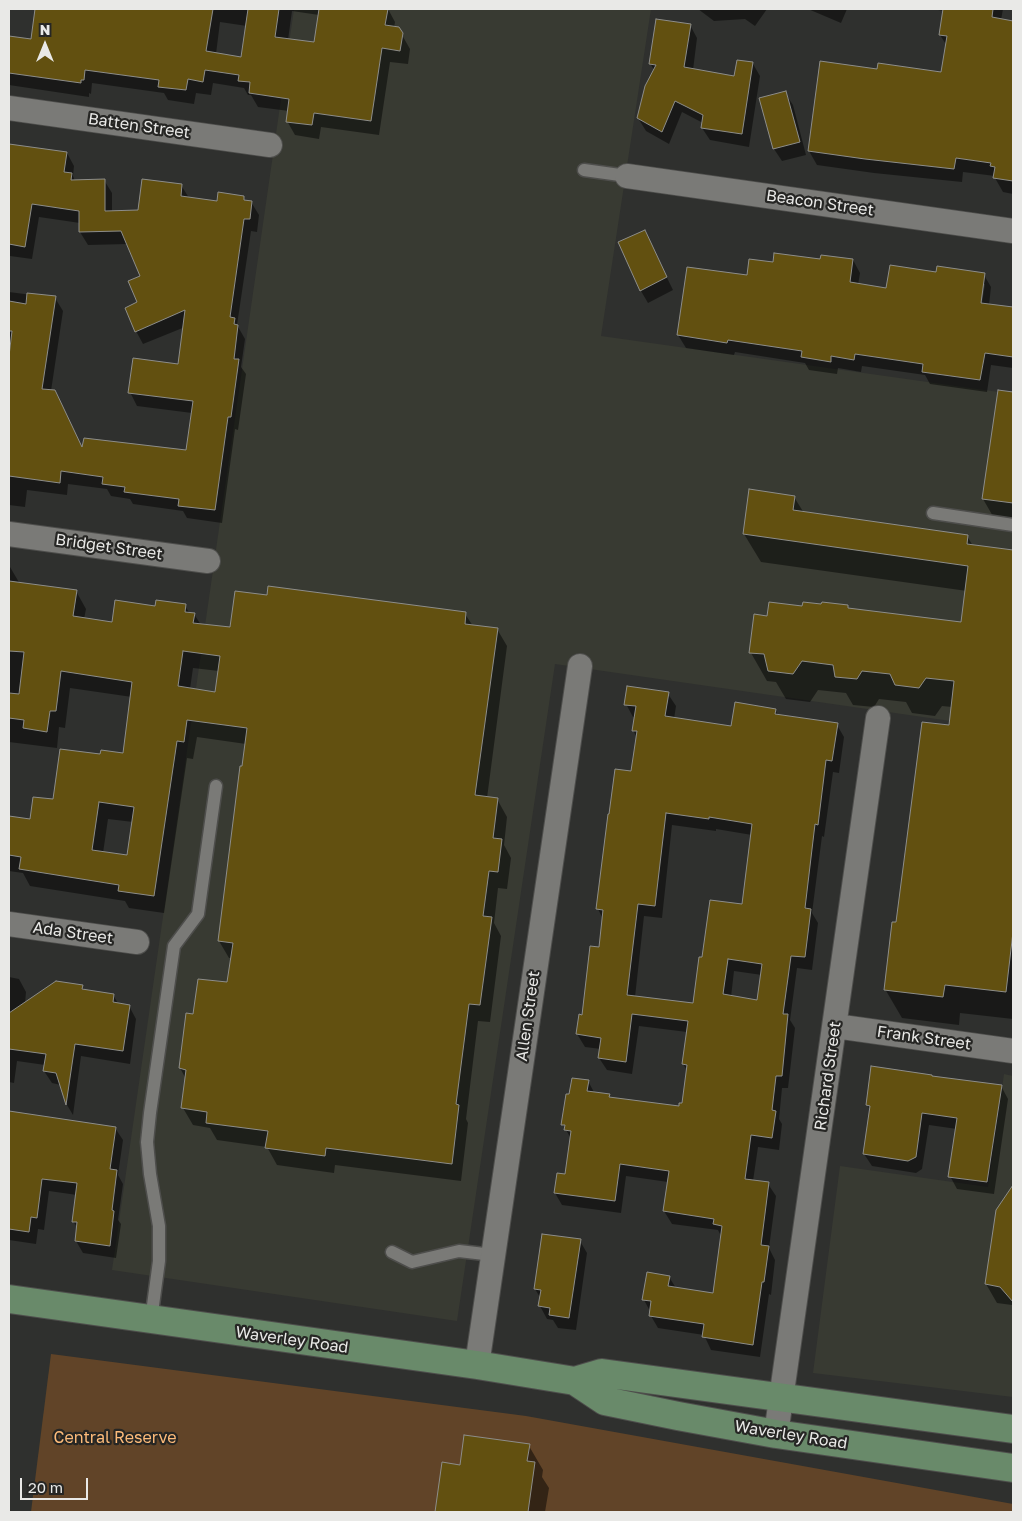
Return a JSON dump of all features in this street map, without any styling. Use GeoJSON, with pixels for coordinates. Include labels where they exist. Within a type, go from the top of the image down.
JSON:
{"type":"FeatureCollection","features":[{"type":"Feature","properties":{"kind":"main road","name":"Waverley Road"},"geometry":{"type":"LineString","coordinates":[[9,1299],[477,1365],[575,1381],[605,1401],[678,1416],[776,1434],[1013,1468]]}},
{"type":"Feature","properties":{"kind":"main road","name":"Waverley Road"},"geometry":{"type":"LineString","coordinates":[[575,1381],[602,1373],[1013,1429]]}},
{"type":"Feature","properties":{"kind":"street","name":"Batten Street"},"geometry":{"type":"LineString","coordinates":[[9,108],[270,145]]}},
{"type":"Feature","properties":{"kind":"street","name":"Beacon Street"},"geometry":{"type":"LineString","coordinates":[[626,176],[1013,231]]}},
{"type":"Feature","properties":{"kind":"street","name":"Bridget Street"},"geometry":{"type":"LineString","coordinates":[[9,534],[208,561]]}},
{"type":"Feature","properties":{"kind":"street","name":"Allen Street"},"geometry":{"type":"LineString","coordinates":[[477,1365],[580,666]]}},
{"type":"Feature","properties":{"kind":"street","name":"Richard Street"},"geometry":{"type":"LineString","coordinates":[[776,1434],[878,718]]}},
{"type":"Feature","properties":{"kind":"street","name":"Ada Street"},"geometry":{"type":"LineString","coordinates":[[9,924],[137,942]]}},
{"type":"Feature","properties":{"kind":"street","name":"Frank Street"},"geometry":{"type":"LineString","coordinates":[[835,1026],[1013,1051]]}},
{"type":"Feature","properties":{"kind":"lane"},"geometry":{"type":"LineString","coordinates":[[584,170],[626,176]]}},
{"type":"Feature","properties":{"kind":"lane"},"geometry":{"type":"LineString","coordinates":[[933,513],[1013,525]]}},
{"type":"Feature","properties":{"kind":"lane"},"geometry":{"type":"LineString","coordinates":[[152,1320],[159,1260],[159,1226],[150,1174],[147,1142],[150,1113],[174,946],[198,914],[216,786]]}},
{"type":"Feature","properties":{"kind":"lane"},"geometry":{"type":"LineString","coordinates":[[392,1252],[412,1262],[459,1251],[493,1255]]}},
{"type":"Feature","properties":{"kind":"shaded area"},"geometry":{"type":"Polygon","coordinates":[[[294,9],[651,9],[601,336],[1013,394],[1013,730],[555,664],[457,1321],[112,1270],[294,9]]]}},
{"type":"Feature","properties":{"kind":"shaded area"},"geometry":{"type":"Polygon","coordinates":[[[1004,1074],[1013,1076],[1013,1397],[813,1373],[840,1166],[988,1187],[1004,1074]]]}},
{"type":"Feature","properties":{"kind":"green space","name":"Central Reserve"},"geometry":{"type":"Polygon","coordinates":[[[51,1354],[526,1416],[1013,1504],[1013,1512],[31,1512],[51,1354]]]}},
{"type":"Feature","properties":{"kind":"building"},"geometry":{"type":"Polygon","coordinates":[[[35,9],[213,9],[206,51],[241,57],[248,9],[279,9],[275,37],[314,42],[319,9],[388,9],[385,25],[399,27],[403,33],[400,51],[382,48],[371,121],[314,113],[312,125],[286,122],[289,99],[249,93],[250,82],[238,81],[239,75],[205,70],[203,82],[188,79],[186,90],[158,87],[159,80],[85,70],[84,80],[81,80],[81,83],[9,73],[9,36],[31,39],[35,9]]]}},
{"type":"Feature","properties":{"kind":"building"},"geometry":{"type":"Polygon","coordinates":[[[943,9],[993,9],[992,17],[1013,21],[1013,181],[993,178],[995,167],[990,166],[991,163],[956,158],[954,169],[808,151],[820,61],[877,69],[878,63],[941,72],[947,36],[939,35],[943,9]]]}},
{"type":"Feature","properties":{"kind":"building"},"geometry":{"type":"Polygon","coordinates":[[[656,19],[691,24],[684,67],[734,76],[737,60],[753,62],[742,134],[701,128],[703,115],[675,101],[662,132],[637,118],[645,86],[656,65],[649,64],[656,19]]]}},
{"type":"Feature","properties":{"kind":"building"},"geometry":{"type":"Polygon","coordinates":[[[786,91],[800,142],[773,149],[759,98],[786,91]]]}},
{"type":"Feature","properties":{"kind":"building"},"geometry":{"type":"Polygon","coordinates":[[[9,144],[67,152],[64,172],[72,173],[71,180],[105,179],[105,211],[138,210],[142,179],[182,184],[181,196],[217,201],[218,192],[244,196],[244,200],[252,201],[250,219],[244,219],[230,317],[235,318],[234,324],[238,325],[234,359],[239,359],[231,417],[228,417],[215,510],[178,506],[179,499],[124,492],[125,487],[102,484],[103,477],[61,471],[60,483],[9,476],[9,356],[12,331],[9,331],[9,301],[26,304],[27,293],[56,296],[42,389],[55,390],[82,447],[84,438],[186,450],[193,401],[128,393],[133,358],[178,364],[185,310],[135,332],[125,308],[137,302],[128,281],[140,276],[121,231],[79,232],[79,211],[32,204],[25,247],[9,244],[9,144]]]}},
{"type":"Feature","properties":{"kind":"building"},"geometry":{"type":"Polygon","coordinates":[[[645,230],[667,277],[640,291],[618,242],[645,230]]]}},
{"type":"Feature","properties":{"kind":"building"},"geometry":{"type":"Polygon","coordinates":[[[774,253],[820,259],[821,255],[853,259],[850,282],[886,288],[890,265],[936,272],[937,266],[985,273],[981,303],[1013,307],[1013,357],[985,353],[980,380],[922,372],[923,364],[855,354],[854,360],[831,356],[831,362],[801,357],[802,351],[728,340],[727,343],[677,335],[687,267],[747,275],[749,259],[773,262],[774,253]]]}},
{"type":"Feature","properties":{"kind":"building"},"geometry":{"type":"Polygon","coordinates":[[[998,390],[1013,392],[1013,503],[982,499],[998,390]]]}},
{"type":"Feature","properties":{"kind":"building"},"geometry":{"type":"Polygon","coordinates":[[[749,489],[795,496],[793,510],[968,535],[967,544],[1013,550],[1013,932],[1006,992],[945,985],[943,997],[884,990],[892,922],[896,922],[922,722],[949,725],[954,681],[926,678],[919,688],[895,685],[890,674],[862,671],[857,679],[835,677],[833,665],[802,661],[793,674],[768,671],[764,654],[749,653],[754,614],[767,616],[769,602],[802,606],[803,602],[821,604],[822,602],[848,605],[848,608],[961,622],[968,566],[743,534],[749,489]]]}},
{"type":"Feature","properties":{"kind":"building"},"geometry":{"type":"Polygon","coordinates":[[[9,581],[77,590],[73,616],[112,622],[115,600],[155,606],[156,600],[186,604],[185,612],[195,613],[193,623],[230,627],[235,591],[267,595],[268,586],[466,612],[465,624],[498,628],[475,795],[498,798],[493,838],[502,839],[498,872],[489,871],[483,916],[492,917],[480,1005],[469,1004],[456,1104],[459,1105],[452,1164],[326,1148],[325,1156],[265,1148],[268,1131],[206,1123],[207,1112],[181,1108],[186,1070],[179,1068],[186,1013],[193,1014],[198,979],[227,982],[233,943],[218,941],[240,766],[242,766],[247,728],[187,720],[184,742],[177,741],[154,896],[118,891],[119,885],[19,869],[21,857],[9,855],[9,816],[30,819],[33,797],[53,799],[60,749],[100,754],[101,750],[123,753],[132,682],[61,671],[56,711],[50,711],[47,732],[23,728],[24,720],[9,718],[9,693],[19,694],[24,652],[9,651],[9,581]],[[183,651],[178,686],[215,692],[220,656],[183,651]],[[99,802],[92,850],[127,855],[134,807],[99,802]]]}},
{"type":"Feature","properties":{"kind":"building"},"geometry":{"type":"Polygon","coordinates":[[[627,686],[669,692],[665,716],[731,726],[735,702],[776,709],[775,714],[838,723],[832,761],[826,760],[818,825],[815,824],[805,908],[811,909],[805,957],[791,956],[783,1014],[788,1014],[782,1076],[776,1076],[772,1110],[776,1111],[772,1138],[751,1135],[745,1179],[769,1182],[761,1245],[769,1246],[753,1345],[702,1337],[704,1324],[649,1316],[651,1301],[642,1300],[647,1272],[670,1276],[668,1286],[713,1293],[722,1226],[713,1224],[714,1219],[663,1211],[669,1171],[620,1164],[615,1201],[554,1193],[557,1173],[565,1174],[571,1131],[564,1130],[565,1125],[561,1125],[566,1094],[569,1094],[572,1078],[589,1080],[587,1091],[610,1094],[609,1097],[679,1106],[679,1103],[682,1103],[687,1065],[682,1064],[688,1021],[632,1014],[626,1062],[598,1058],[601,1038],[576,1034],[579,1014],[582,1015],[590,946],[599,947],[603,910],[596,909],[615,769],[631,771],[637,731],[632,731],[636,706],[624,705],[627,686]],[[666,813],[655,906],[638,904],[627,995],[693,1003],[699,957],[702,957],[710,900],[742,904],[752,824],[666,813]],[[728,959],[723,994],[757,1000],[762,964],[728,959]]]}},
{"type":"Feature","properties":{"kind":"building"},"geometry":{"type":"Polygon","coordinates":[[[56,981],[83,985],[82,989],[114,994],[113,1002],[130,1005],[123,1051],[75,1044],[66,1105],[56,1073],[43,1071],[46,1054],[9,1049],[9,1013],[56,981]]]}},
{"type":"Feature","properties":{"kind":"building"},"geometry":{"type":"Polygon","coordinates":[[[871,1066],[1002,1085],[987,1182],[948,1177],[957,1118],[922,1113],[916,1157],[908,1161],[863,1154],[870,1106],[866,1105],[871,1066]]]}},
{"type":"Feature","properties":{"kind":"building"},"geometry":{"type":"Polygon","coordinates":[[[9,1111],[116,1127],[110,1169],[117,1170],[110,1246],[75,1241],[77,1222],[72,1222],[77,1183],[42,1179],[37,1218],[31,1217],[29,1232],[9,1229],[9,1111]]]}},
{"type":"Feature","properties":{"kind":"building"},"geometry":{"type":"Polygon","coordinates":[[[1013,1185],[1013,1302],[1000,1287],[985,1284],[996,1210],[1013,1185]]]}},
{"type":"Feature","properties":{"kind":"building"},"geometry":{"type":"Polygon","coordinates":[[[542,1234],[581,1239],[569,1318],[549,1315],[550,1308],[538,1306],[541,1290],[534,1289],[542,1234]]]}},
{"type":"Feature","properties":{"kind":"building"},"geometry":{"type":"Polygon","coordinates":[[[464,1435],[530,1444],[527,1461],[535,1462],[528,1512],[435,1512],[442,1462],[460,1465],[464,1435]]]}}]}
